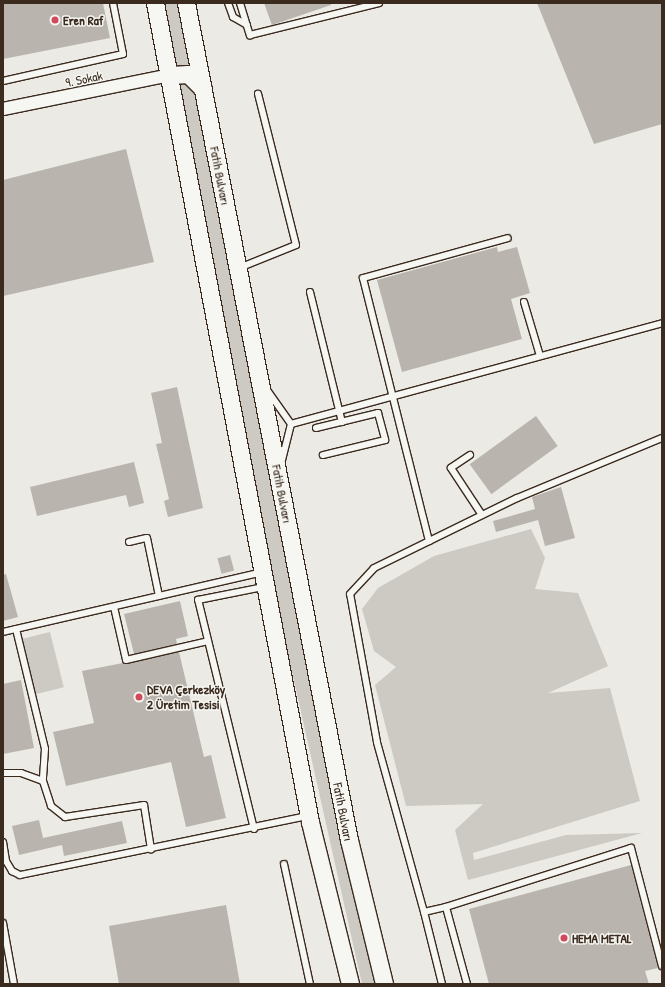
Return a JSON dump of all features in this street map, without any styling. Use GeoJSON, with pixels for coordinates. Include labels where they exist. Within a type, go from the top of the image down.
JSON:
{"type":"FeatureCollection","features":[{"type":"Feature","properties":{"kind":"main road"},"geometry":{"type":"LineString","coordinates":[[155,3],[170,75],[309,816],[350,984]]}},
{"type":"Feature","properties":{"kind":"main road","name":"Fatih Bulvarı"},"geometry":{"type":"LineString","coordinates":[[186,3],[348,840],[384,984]]}},
{"type":"Feature","properties":{"kind":"main road"},"geometry":{"type":"LineString","coordinates":[[170,75],[188,74],[203,89]]}},
{"type":"Feature","properties":{"kind":"street","name":"9. Sokak"},"geometry":{"type":"LineString","coordinates":[[3,109],[170,75]]}},
{"type":"Feature","properties":{"kind":"lane"},"geometry":{"type":"LineString","coordinates":[[3,81],[123,54],[113,3]]}},
{"type":"Feature","properties":{"kind":"lane"},"geometry":{"type":"LineString","coordinates":[[228,3],[233,17],[247,25]]}},
{"type":"Feature","properties":{"kind":"lane"},"geometry":{"type":"LineString","coordinates":[[240,3],[250,35],[379,3]]}},
{"type":"Feature","properties":{"kind":"lane"},"geometry":{"type":"LineString","coordinates":[[238,268],[296,245],[258,94]]}},
{"type":"Feature","properties":{"kind":"lane"},"geometry":{"type":"LineString","coordinates":[[429,541],[395,396],[364,278],[508,238]]}},
{"type":"Feature","properties":{"kind":"lane"},"geometry":{"type":"LineString","coordinates":[[310,292],[342,422]]}},
{"type":"Feature","properties":{"kind":"lane"},"geometry":{"type":"LineString","coordinates":[[524,302],[540,356]]}},
{"type":"Feature","properties":{"kind":"lane"},"geometry":{"type":"LineString","coordinates":[[291,424],[662,323]]}},
{"type":"Feature","properties":{"kind":"lane"},"geometry":{"type":"LineString","coordinates":[[259,380],[291,424],[278,477]]}},
{"type":"Feature","properties":{"kind":"lane"},"geometry":{"type":"LineString","coordinates":[[316,428],[378,413],[385,440],[323,455]]}},
{"type":"Feature","properties":{"kind":"lane"},"geometry":{"type":"LineString","coordinates":[[442,984],[424,912],[377,742],[350,594],[374,568],[482,515],[662,438]]}},
{"type":"Feature","properties":{"kind":"lane"},"geometry":{"type":"LineString","coordinates":[[470,455],[451,468],[482,515]]}},
{"type":"Feature","properties":{"kind":"lane"},"geometry":{"type":"LineString","coordinates":[[129,542],[147,538],[159,596]]}},
{"type":"Feature","properties":{"kind":"lane"},"geometry":{"type":"LineString","coordinates":[[3,632],[159,596],[264,580]]}},
{"type":"Feature","properties":{"kind":"lane"},"geometry":{"type":"LineString","coordinates":[[254,829],[198,600],[264,580]]}},
{"type":"Feature","properties":{"kind":"lane"},"geometry":{"type":"LineString","coordinates":[[114,607],[126,660],[208,641]]}},
{"type":"Feature","properties":{"kind":"lane"},"geometry":{"type":"LineString","coordinates":[[16,629],[45,749],[43,781],[51,806],[66,817],[144,805],[151,849]]}},
{"type":"Feature","properties":{"kind":"lane"},"geometry":{"type":"LineString","coordinates":[[3,773],[21,773],[43,781]]}},
{"type":"Feature","properties":{"kind":"lane"},"geometry":{"type":"LineString","coordinates":[[3,842],[6,861],[12,871],[20,875],[254,829],[309,816]]}},
{"type":"Feature","properties":{"kind":"lane"},"geometry":{"type":"LineString","coordinates":[[424,912],[446,907],[631,848],[662,966]]}},
{"type":"Feature","properties":{"kind":"lane"},"geometry":{"type":"LineString","coordinates":[[284,864],[310,984]]}},
{"type":"Feature","properties":{"kind":"lane"},"geometry":{"type":"LineString","coordinates":[[446,907],[467,984]]}},
{"type":"Feature","properties":{"kind":"lane"},"geometry":{"type":"LineString","coordinates":[[3,923],[14,984]]}},
{"type":"Feature","properties":{"kind":"shaded area"},"geometry":{"type":"Polygon","coordinates":[[[161,3],[180,3],[380,984],[362,984],[268,565],[161,3]]]}},
{"type":"Feature","properties":{"kind":"shaded area"},"geometry":{"type":"Polygon","coordinates":[[[531,529],[545,558],[535,589],[578,593],[608,666],[548,693],[610,688],[640,801],[473,853],[474,860],[566,835],[642,833],[468,880],[455,830],[483,804],[406,806],[375,685],[396,667],[374,651],[362,609],[378,588],[434,556],[531,529]]]}},
{"type":"Feature","properties":{"kind":"shaded area"},"geometry":{"type":"Polygon","coordinates":[[[50,632],[64,687],[36,694],[22,639],[50,632]]]}},
{"type":"Feature","properties":{"kind":"building","name":"Eren Raf"},"geometry":{"type":"Polygon","coordinates":[[[3,3],[103,3],[110,38],[3,59],[3,3]]]}},
{"type":"Feature","properties":{"kind":"building"},"geometry":{"type":"Polygon","coordinates":[[[264,3],[331,3],[331,5],[272,25],[264,3]]]}},
{"type":"Feature","properties":{"kind":"building"},"geometry":{"type":"Polygon","coordinates":[[[537,3],[662,3],[662,124],[594,144],[537,3]]]}},
{"type":"Feature","properties":{"kind":"building"},"geometry":{"type":"Polygon","coordinates":[[[126,149],[154,262],[3,296],[3,180],[126,149]]]}},
{"type":"Feature","properties":{"kind":"building"},"geometry":{"type":"Polygon","coordinates":[[[497,247],[498,252],[517,247],[530,293],[511,299],[522,339],[402,372],[377,280],[497,247]]]}},
{"type":"Feature","properties":{"kind":"building"},"geometry":{"type":"Polygon","coordinates":[[[177,387],[203,508],[168,517],[164,501],[169,499],[156,444],[162,443],[151,393],[177,387]]]}},
{"type":"Feature","properties":{"kind":"building"},"geometry":{"type":"Polygon","coordinates":[[[536,416],[558,446],[491,494],[470,464],[536,416]]]}},
{"type":"Feature","properties":{"kind":"building"},"geometry":{"type":"Polygon","coordinates":[[[134,462],[144,503],[129,507],[126,495],[37,516],[30,487],[134,462]]]}},
{"type":"Feature","properties":{"kind":"building"},"geometry":{"type":"Polygon","coordinates":[[[561,487],[575,538],[545,546],[538,520],[496,532],[493,521],[535,509],[532,497],[561,487]]]}},
{"type":"Feature","properties":{"kind":"building"},"geometry":{"type":"Polygon","coordinates":[[[230,555],[234,570],[222,574],[217,558],[230,555]]]}},
{"type":"Feature","properties":{"kind":"building"},"geometry":{"type":"Polygon","coordinates":[[[6,574],[18,617],[3,621],[3,575],[6,574]]]}},
{"type":"Feature","properties":{"kind":"building"},"geometry":{"type":"Polygon","coordinates":[[[180,601],[188,636],[176,639],[177,644],[134,654],[124,614],[180,601]]]}},
{"type":"Feature","properties":{"kind":"building","name":"DEVA Çerkezköy 2 Üretim Tesisi"},"geometry":{"type":"Polygon","coordinates":[[[179,652],[204,757],[211,755],[226,818],[186,827],[171,762],[66,786],[53,732],[94,723],[82,671],[179,652]]]}},
{"type":"Feature","properties":{"kind":"building"},"geometry":{"type":"Polygon","coordinates":[[[21,680],[34,748],[3,754],[3,684],[21,680]]]}},
{"type":"Feature","properties":{"kind":"building"},"geometry":{"type":"Polygon","coordinates":[[[39,820],[43,838],[122,821],[127,843],[64,856],[62,845],[19,855],[12,826],[39,820]]]}},
{"type":"Feature","properties":{"kind":"building","name":"HEMA METAL"},"geometry":{"type":"Polygon","coordinates":[[[631,865],[658,968],[645,971],[649,984],[489,984],[469,909],[631,865]]]}},
{"type":"Feature","properties":{"kind":"building"},"geometry":{"type":"Polygon","coordinates":[[[226,905],[240,984],[119,984],[109,926],[226,905]]]}},
{"type":"Feature","properties":{"kind":"place","name":"Eren Raf"},"geometry":{"type":"Point","coordinates":[55,20]}},
{"type":"Feature","properties":{"kind":"place","name":"DEVA Çerkezköy 2 Üretim Tesisi"},"geometry":{"type":"Point","coordinates":[139,697]}},
{"type":"Feature","properties":{"kind":"place","name":"HEMA METAL"},"geometry":{"type":"Point","coordinates":[564,938]}}]}
